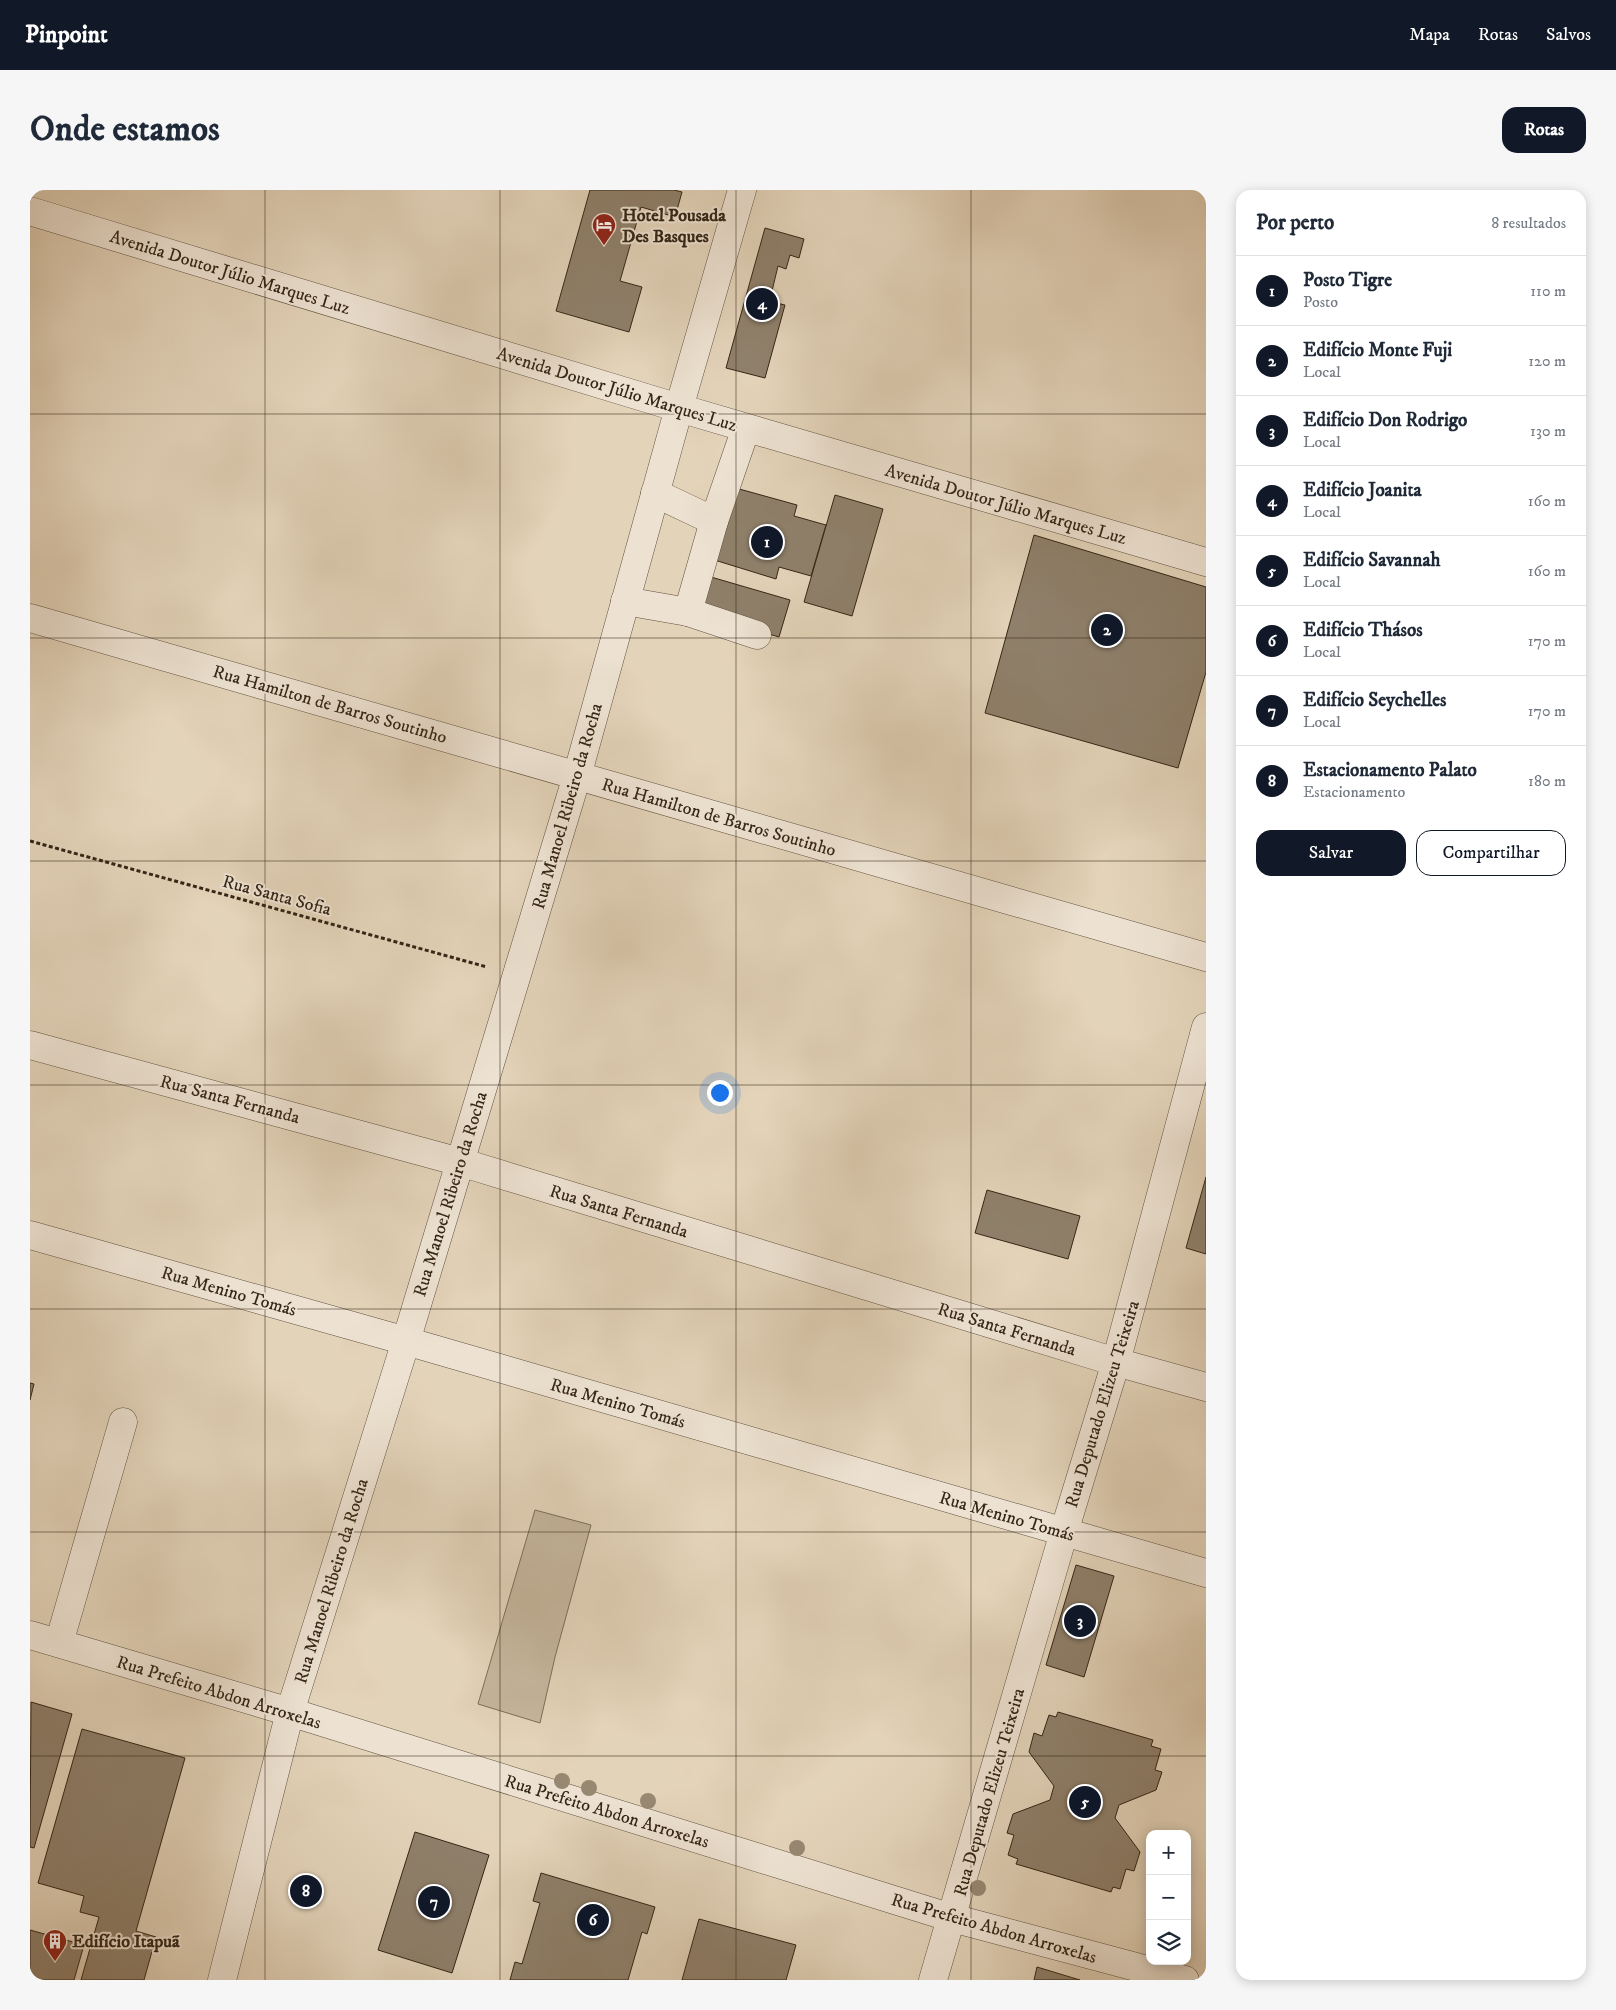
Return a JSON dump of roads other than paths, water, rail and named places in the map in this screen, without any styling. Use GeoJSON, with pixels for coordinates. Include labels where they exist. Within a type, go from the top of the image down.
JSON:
{"type":"FeatureCollection","features":[{"type":"Feature","properties":{"kind":"street","name":"Rua Manoel Ribeiro da Rocha"},"geometry":{"type":"LineString","coordinates":[[222,1980],[290,1712],[406,1341],[577,776],[678,408],[742,190]]}},
{"type":"Feature","properties":{"kind":"street","name":"Avenida Doutor Júlio Marques Luz"},"geometry":{"type":"LineString","coordinates":[[30,212],[678,408],[1206,562]]}},
{"type":"Feature","properties":{"kind":"street"},"geometry":{"type":"LineString","coordinates":[[688,612],[714,521],[746,428]]}},
{"type":"Feature","properties":{"kind":"street"},"geometry":{"type":"LineString","coordinates":[[655,493],[714,521]]}},
{"type":"Feature","properties":{"kind":"street"},"geometry":{"type":"LineString","coordinates":[[625,602],[688,612],[758,635]]}},
{"type":"Feature","properties":{"kind":"street","name":"Rua Hamilton de Barros Soutinho"},"geometry":{"type":"LineString","coordinates":[[30,618],[1206,957]]}},
{"type":"Feature","properties":{"kind":"street","name":"Rua Deputado Elizeu Teixeira"},"geometry":{"type":"LineString","coordinates":[[933,1980],[1064,1532],[1116,1362],[1206,1027]]}},
{"type":"Feature","properties":{"kind":"street","name":"Rua Santa Fernanda"},"geometry":{"type":"LineString","coordinates":[[30,1045],[460,1162],[1116,1362],[1206,1387]]}},
{"type":"Feature","properties":{"kind":"street","name":"Rua Menino Tomás"},"geometry":{"type":"LineString","coordinates":[[30,1235],[406,1341],[1206,1572]]}},
{"type":"Feature","properties":{"kind":"street"},"geometry":{"type":"LineString","coordinates":[[59,1643],[123,1422]]}},
{"type":"Feature","properties":{"kind":"street","name":"Rua Prefeito Abdon Arroxelas"},"geometry":{"type":"LineString","coordinates":[[30,1635],[290,1712],[952,1918],[1185,1980]]}},
{"type":"Feature","properties":{"kind":"place","name":"Hotel Pousada Des Basques"},"geometry":{"type":"Point","coordinates":[604,246]}},
{"type":"Feature","properties":{"kind":"place","name":"Edifício Joanita"},"geometry":{"type":"Point","coordinates":[762,304]}},
{"type":"Feature","properties":{"kind":"place","name":"Posto Tigre"},"geometry":{"type":"Point","coordinates":[767,542]}},
{"type":"Feature","properties":{"kind":"place","name":"Edifício Monte Fuji"},"geometry":{"type":"Point","coordinates":[1107,630]}},
{"type":"Feature","properties":{"kind":"place","name":"Edifício Don Rodrigo"},"geometry":{"type":"Point","coordinates":[1080,1621]}},
{"type":"Feature","properties":{"kind":"place","name":"Edifício Savannah"},"geometry":{"type":"Point","coordinates":[1085,1802]}},
{"type":"Feature","properties":{"kind":"place","name":"Estacionamento Palato"},"geometry":{"type":"Point","coordinates":[306,1891]}},
{"type":"Feature","properties":{"kind":"place","name":"Edifício Seychelles"},"geometry":{"type":"Point","coordinates":[434,1902]}},
{"type":"Feature","properties":{"kind":"place","name":"Edifício Thásos"},"geometry":{"type":"Point","coordinates":[593,1920]}},
{"type":"Feature","properties":{"kind":"place","name":"Edifício Itapuã"},"geometry":{"type":"Point","coordinates":[55,1962]}}]}
